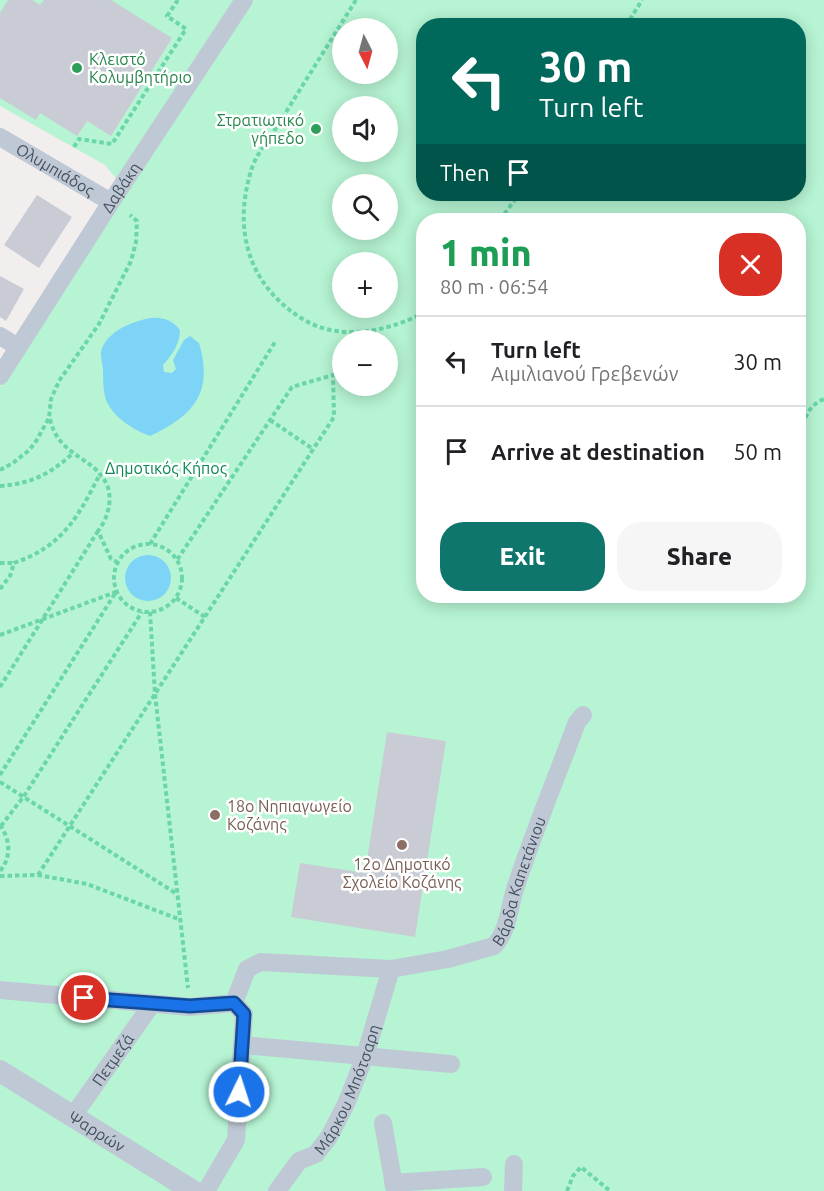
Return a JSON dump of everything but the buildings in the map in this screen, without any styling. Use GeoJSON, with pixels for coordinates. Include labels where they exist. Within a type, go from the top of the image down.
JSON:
{"type":"FeatureCollection","features":[{"type":"Feature","properties":{"kind":"street","name":"Δαβάκη"},"geometry":{"type":"LineString","coordinates":[[0,376],[111,201],[244,0]]}},
{"type":"Feature","properties":{"kind":"street","name":"Ολυμπιάδος"},"geometry":{"type":"LineString","coordinates":[[0,137],[111,201]]}},
{"type":"Feature","properties":{"kind":"street"},"geometry":{"type":"LineString","coordinates":[[0,336],[18,347]]}},
{"type":"Feature","properties":{"kind":"street","name":"Βάρδα Καπετάνιου"},"geometry":{"type":"LineString","coordinates":[[234,1003],[247,969],[261,962],[391,969],[466,955],[494,946],[505,927],[519,876],[577,722],[583,715]]}},
{"type":"Feature","properties":{"kind":"street","name":"Μάρκου Μπότσαρη"},"geometry":{"type":"LineString","coordinates":[[277,1191],[299,1161],[316,1154],[329,1137],[346,1104],[366,1056],[391,969]]}},
{"type":"Feature","properties":{"kind":"street"},"geometry":{"type":"LineString","coordinates":[[0,990],[152,1004],[190,1006],[234,1003],[244,1014],[236,1140],[206,1191]]}},
{"type":"Feature","properties":{"kind":"street","name":"Πετμεζά"},"geometry":{"type":"LineString","coordinates":[[73,1116],[152,1004]]}},
{"type":"Feature","properties":{"kind":"street"},"geometry":{"type":"LineString","coordinates":[[243,1045],[451,1064]]}},
{"type":"Feature","properties":{"kind":"street","name":"Ψαρρών"},"geometry":{"type":"LineString","coordinates":[[0,1071],[193,1191]]}},
{"type":"Feature","properties":{"kind":"street"},"geometry":{"type":"LineString","coordinates":[[383,1124],[394,1187],[483,1177]]}},
{"type":"Feature","properties":{"kind":"street"},"geometry":{"type":"LineString","coordinates":[[513,1191],[514,1164]]}},
{"type":"Feature","properties":{"kind":"path"},"geometry":{"type":"LineString","coordinates":[[74,147],[79,139],[112,144],[189,30],[167,16],[178,0]]}},
{"type":"Feature","properties":{"kind":"path"},"geometry":{"type":"LineString","coordinates":[[356,0],[251,168],[243,214],[245,240],[251,259],[274,298],[308,323],[355,333],[379,331],[416,316]]}},
{"type":"Feature","properties":{"kind":"path"},"geometry":{"type":"LineString","coordinates":[[631,18],[642,0]]}},
{"type":"Feature","properties":{"kind":"path"},"geometry":{"type":"LineString","coordinates":[[0,687],[108,513],[110,502],[105,480],[62,443],[52,430],[49,418],[51,399],[59,381],[99,324],[131,261],[138,233],[137,221],[130,216]]}},
{"type":"Feature","properties":{"kind":"path"},"geometry":{"type":"LineString","coordinates":[[150,544],[275,342]]}},
{"type":"Feature","properties":{"kind":"path"},"geometry":{"type":"LineString","coordinates":[[38,875],[334,417],[333,375],[291,387],[177,560]]}},
{"type":"Feature","properties":{"kind":"path"},"geometry":{"type":"LineString","coordinates":[[806,416],[815,403],[824,399]]}},
{"type":"Feature","properties":{"kind":"path"},"geometry":{"type":"LineString","coordinates":[[0,470],[28,451],[49,418]]}},
{"type":"Feature","properties":{"kind":"path"},"geometry":{"type":"LineString","coordinates":[[270,420],[313,449]]}},
{"type":"Feature","properties":{"kind":"path"},"geometry":{"type":"LineString","coordinates":[[0,486],[15,485],[41,478],[73,453]]}},
{"type":"Feature","properties":{"kind":"path"},"geometry":{"type":"LineString","coordinates":[[0,563],[14,563],[59,538],[86,502],[100,474]]}},
{"type":"Feature","properties":{"kind":"path"},"geometry":{"type":"LineString","coordinates":[[98,531],[111,559],[117,562]]}},
{"type":"Feature","properties":{"kind":"path"},"geometry":{"type":"LineString","coordinates":[[150,544],[160,546],[177,560],[182,579],[176,598],[164,608],[142,612],[126,605],[116,592],[114,581],[117,562],[131,548],[150,544]]}},
{"type":"Feature","properties":{"kind":"path"},"geometry":{"type":"LineString","coordinates":[[0,589],[10,576],[14,563]]}},
{"type":"Feature","properties":{"kind":"path"},"geometry":{"type":"LineString","coordinates":[[0,635],[116,592]]}},
{"type":"Feature","properties":{"kind":"path"},"geometry":{"type":"LineString","coordinates":[[0,775],[116,592]]}},
{"type":"Feature","properties":{"kind":"path"},"geometry":{"type":"LineString","coordinates":[[176,598],[205,617]]}},
{"type":"Feature","properties":{"kind":"path"},"geometry":{"type":"LineString","coordinates":[[0,871],[8,856],[9,846],[1,826],[24,796],[142,612]]}},
{"type":"Feature","properties":{"kind":"path"},"geometry":{"type":"LineString","coordinates":[[150,612],[155,694],[190,1006]]}},
{"type":"Feature","properties":{"kind":"path"},"geometry":{"type":"LineString","coordinates":[[0,782],[177,894]]}},
{"type":"Feature","properties":{"kind":"path"},"geometry":{"type":"LineString","coordinates":[[0,876],[38,875],[87,884],[181,921]]}},
{"type":"Feature","properties":{"kind":"path"},"geometry":{"type":"LineString","coordinates":[[567,1191],[573,1176],[581,1167],[610,1191]]}},
{"type":"Feature","properties":{"kind":"green space","name":"Δημοτικός Κήπος"},"geometry":{"type":"Polygon","coordinates":[[[0,0],[824,0],[824,1191],[0,1191],[0,387],[123,187],[105,165],[0,106],[0,0]]]}},
{"type":"Feature","properties":{"kind":"water"},"geometry":{"type":"Polygon","coordinates":[[[151,318],[167,320],[180,330],[175,349],[163,365],[164,372],[172,373],[176,369],[173,360],[184,340],[190,336],[199,343],[204,376],[196,401],[188,411],[178,420],[150,436],[123,421],[108,404],[104,390],[101,354],[107,340],[118,330],[151,318]]]}},
{"type":"Feature","properties":{"kind":"water"},"geometry":{"type":"Polygon","coordinates":[[[148,555],[164,562],[171,578],[164,594],[148,601],[132,594],[125,578],[132,562],[148,555]]]}},
{"type":"Feature","properties":{"kind":"place","name":"Κλειστό Κολυμβητήριο"},"geometry":{"type":"Point","coordinates":[77,68]}},
{"type":"Feature","properties":{"kind":"place","name":"Στρατιωτικό γήπεδο"},"geometry":{"type":"Point","coordinates":[316,129]}},
{"type":"Feature","properties":{"kind":"place","name":"18ο Νηπιαγωγείο Κοζάνης"},"geometry":{"type":"Point","coordinates":[215,815]}},
{"type":"Feature","properties":{"kind":"place","name":"12ο Δημοτικό Σχολείο Κοζάνης"},"geometry":{"type":"Point","coordinates":[402,845]}},
{"type":"Feature","properties":{"kind":"route"},"geometry":{"type":"LineString","coordinates":[[84,998],[190,1006],[234,1003],[244,1014],[239,1092]]}}]}
